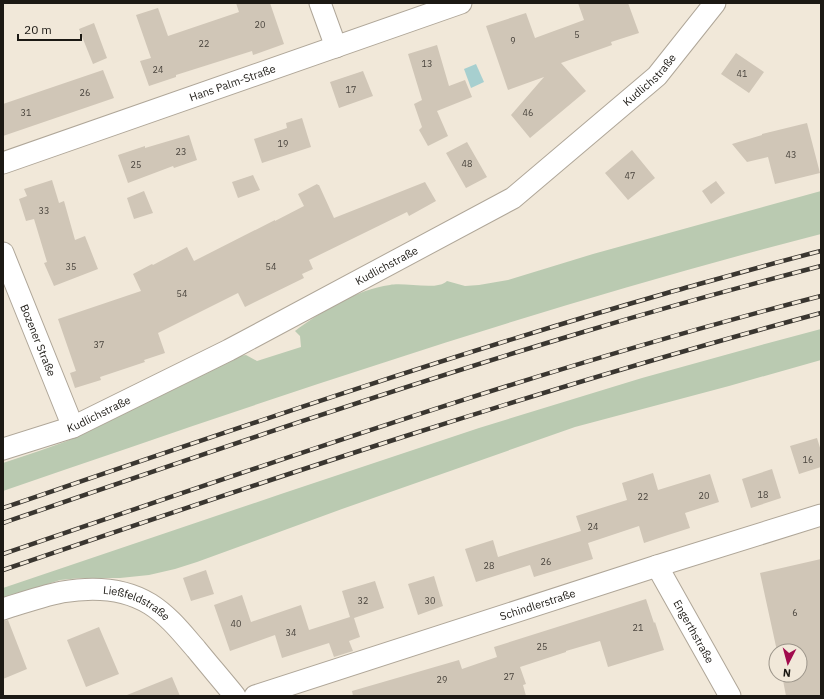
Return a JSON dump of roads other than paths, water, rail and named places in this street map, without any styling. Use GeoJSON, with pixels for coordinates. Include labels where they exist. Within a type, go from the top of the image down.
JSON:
{"type":"FeatureCollection","features":[{"type":"Feature","properties":{"kind":"street"},"geometry":{"type":"LineString","coordinates":[[320,3],[336,47]]}},
{"type":"Feature","properties":{"kind":"street","name":"Hans Palm-Straße"},"geometry":{"type":"LineString","coordinates":[[3,163],[461,3]]}},
{"type":"Feature","properties":{"kind":"street","name":"Kudlichstraße"},"geometry":{"type":"LineString","coordinates":[[3,449],[73,427],[229,350],[513,198],[658,76],[715,3]]}},
{"type":"Feature","properties":{"kind":"street","name":"Bozener Straße"},"geometry":{"type":"LineString","coordinates":[[3,253],[73,427]]}},
{"type":"Feature","properties":{"kind":"street","name":"Schindlerstraße"},"geometry":{"type":"LineString","coordinates":[[255,696],[657,566],[821,515]]}},
{"type":"Feature","properties":{"kind":"street","name":"Engerthstraße"},"geometry":{"type":"LineString","coordinates":[[657,566],[730,696]]}},
{"type":"Feature","properties":{"kind":"street","name":"Ließfeldstraße"},"geometry":{"type":"LineString","coordinates":[[3,609],[60,592],[103,590],[134,596],[162,612],[175,624],[235,696]]}},
{"type":"Feature","properties":{"kind":"water"},"geometry":{"type":"Polygon","coordinates":[[[476,64],[484,82],[471,88],[464,69],[476,64]]]}},
{"type":"Feature","properties":{"kind":"railway"},"geometry":{"type":"LineString","coordinates":[[3,508],[416,369],[667,293],[821,251]]}},
{"type":"Feature","properties":{"kind":"railway"},"geometry":{"type":"LineString","coordinates":[[3,523],[291,425],[507,355],[670,307],[821,266]]}},
{"type":"Feature","properties":{"kind":"railway"},"geometry":{"type":"LineString","coordinates":[[3,554],[410,417],[614,353],[821,296]]}},
{"type":"Feature","properties":{"kind":"railway"},"geometry":{"type":"LineString","coordinates":[[3,570],[206,501],[410,435],[615,371],[821,313]]}}]}
